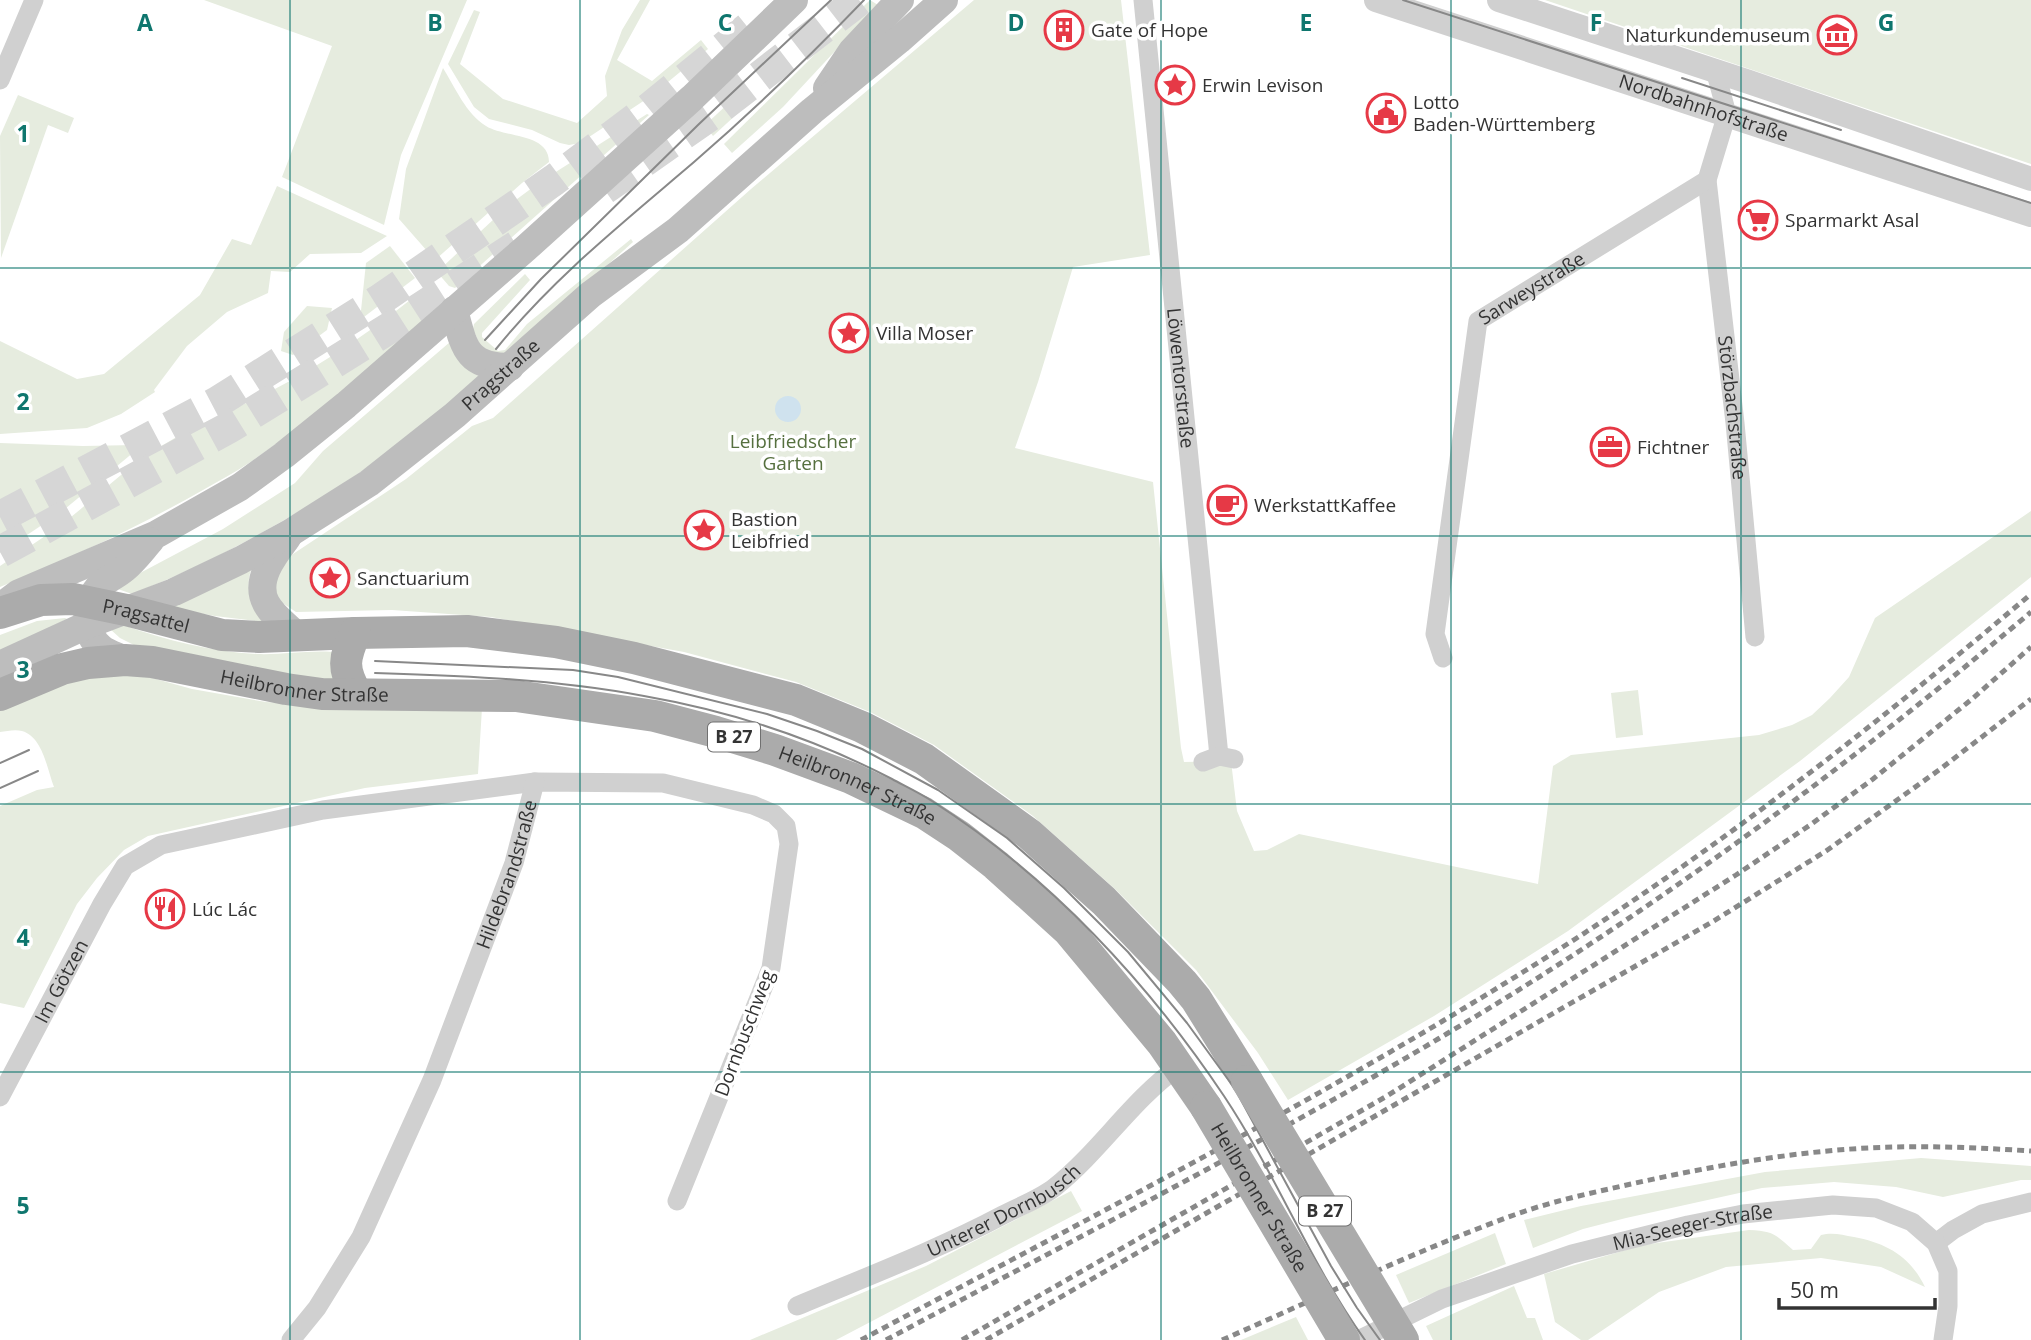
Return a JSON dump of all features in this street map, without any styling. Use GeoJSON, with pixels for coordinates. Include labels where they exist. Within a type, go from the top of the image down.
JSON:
{"type":"FeatureCollection","features":[{"type":"Feature","properties":{"kind":"main road"},"geometry":{"type":"LineString","coordinates":[[0,608],[19,593],[157,534],[240,487],[284,455],[346,405],[621,163],[794,0]]}},
{"type":"Feature","properties":{"kind":"main road"},"geometry":{"type":"LineString","coordinates":[[812,111],[852,51],[900,0]]}},
{"type":"Feature","properties":{"kind":"main road","name":"Pragstraße"},"geometry":{"type":"LineString","coordinates":[[126,610],[174,592],[241,560],[290,533],[369,483],[510,367],[590,295],[678,230],[812,111],[944,0]]}},
{"type":"Feature","properties":{"kind":"main road"},"geometry":{"type":"LineString","coordinates":[[454,310],[464,346],[476,360],[490,367],[510,367]]}},
{"type":"Feature","properties":{"kind":"main road"},"geometry":{"type":"LineString","coordinates":[[290,533],[271,558],[262,589],[266,603],[296,635]]}},
{"type":"Feature","properties":{"kind":"main road"},"geometry":{"type":"LineString","coordinates":[[125,660],[102,649],[96,642],[89,613],[98,588],[124,570],[157,534]]}},
{"type":"Feature","properties":{"kind":"main road","name":"Pragsattel"},"geometry":{"type":"LineString","coordinates":[[0,613],[41,600],[56,599],[89,613],[126,610],[222,635],[296,635]]}},
{"type":"Feature","properties":{"kind":"main road"},"geometry":{"type":"LineString","coordinates":[[0,665],[89,613]]}},
{"type":"Feature","properties":{"kind":"main road","name":"B 27"},"geometry":{"type":"LineString","coordinates":[[296,635],[467,631],[556,642],[634,658],[796,700],[862,727],[924,759],[1029,834],[1104,901],[1182,982],[1196,999],[1247,1081],[1403,1340]]}},
{"type":"Feature","properties":{"kind":"main road"},"geometry":{"type":"LineString","coordinates":[[355,633],[347,653],[346,676],[356,693]]}},
{"type":"Feature","properties":{"kind":"main road","name":"Heilbronner Straße"},"geometry":{"type":"LineString","coordinates":[[0,695],[62,669],[88,663],[125,660],[181,667],[321,694],[516,696],[655,716],[716,732],[851,778],[924,813],[996,865],[1068,930],[1162,1042],[1206,1107],[1344,1340]]}},
{"type":"Feature","properties":{"kind":"street"},"geometry":{"type":"LineString","coordinates":[[0,80],[34,0]]}},
{"type":"Feature","properties":{"kind":"street","name":"Löwentorstraße"},"geometry":{"type":"LineString","coordinates":[[1143,0],[1219,759]]}},
{"type":"Feature","properties":{"kind":"street","name":"Nordbahnhofstraße"},"geometry":{"type":"LineString","coordinates":[[1376,0],[2031,215]]}},
{"type":"Feature","properties":{"kind":"street","name":"Nordbahnhofstraße"},"geometry":{"type":"LineString","coordinates":[[1499,0],[1714,70],[2031,179]]}},
{"type":"Feature","properties":{"kind":"street"},"geometry":{"type":"LineString","coordinates":[[1707,180],[1727,114],[1714,70]]}},
{"type":"Feature","properties":{"kind":"street","name":"Störzbachstraße"},"geometry":{"type":"LineString","coordinates":[[1707,180],[1755,637]]}},
{"type":"Feature","properties":{"kind":"street","name":"Sarweystraße"},"geometry":{"type":"LineString","coordinates":[[1443,659],[1435,634],[1478,321],[1707,180]]}},
{"type":"Feature","properties":{"kind":"street","name":"Hildebrandstraße"},"geometry":{"type":"LineString","coordinates":[[125,866],[161,845],[323,810],[535,782],[514,863],[432,1080],[361,1237],[317,1308],[290,1340]]}},
{"type":"Feature","properties":{"kind":"street","name":"Dornbuschweg"},"geometry":{"type":"LineString","coordinates":[[535,782],[663,783],[753,805],[774,814],[786,826],[789,844],[771,968],[677,1200]]}},
{"type":"Feature","properties":{"kind":"street","name":"Im Götzen"},"geometry":{"type":"LineString","coordinates":[[0,1097],[102,904],[125,866]]}},
{"type":"Feature","properties":{"kind":"street","name":"Unterer Dornbusch"},"geometry":{"type":"LineString","coordinates":[[797,1306],[967,1234],[1052,1189],[1077,1167],[1140,1100],[1178,1067]]}},
{"type":"Feature","properties":{"kind":"street"},"geometry":{"type":"LineString","coordinates":[[1944,1340],[1948,1271],[1936,1243],[1982,1214],[2031,1202]]}},
{"type":"Feature","properties":{"kind":"street","name":"Mia-Seeger-Straße"},"geometry":{"type":"LineString","coordinates":[[1357,1340],[1442,1299],[1572,1254],[1743,1214],[1833,1205],[1875,1208],[1912,1222],[1936,1243]]}},
{"type":"Feature","properties":{"kind":"green space"},"geometry":{"type":"Polygon","coordinates":[[[204,0],[467,0],[401,155],[384,225],[282,177],[332,46],[204,0]]]}},
{"type":"Feature","properties":{"kind":"green space"},"geometry":{"type":"Polygon","coordinates":[[[640,0],[650,0],[617,60],[652,81],[701,40],[708,49],[651,96],[580,143],[560,143],[532,130],[489,119],[474,107],[448,64],[474,10],[480,12],[460,64],[503,99],[577,123],[607,96],[605,76],[622,30],[640,0]]]}},
{"type":"Feature","properties":{"kind":"green space"},"geometry":{"type":"Polygon","coordinates":[[[870,0],[878,5],[783,107],[732,153],[724,144],[870,0]]]}},
{"type":"Feature","properties":{"kind":"green space","name":"Leibfriedscher Garten"},"geometry":{"type":"Polygon","coordinates":[[[974,0],[1121,0],[1150,255],[1073,267],[1015,448],[1153,482],[1184,762],[1231,761],[1237,811],[1254,851],[1267,850],[1299,834],[1538,884],[1553,766],[1571,755],[1759,735],[1792,725],[1812,715],[1849,677],[1875,618],[2031,511],[2031,577],[1800,761],[1568,931],[1434,1016],[1288,1100],[1258,1053],[1196,970],[1115,889],[1033,816],[934,745],[870,712],[796,682],[684,652],[491,617],[392,610],[296,612],[278,600],[275,594],[276,576],[290,556],[406,479],[472,426],[493,418],[751,189],[974,0]]]}},
{"type":"Feature","properties":{"kind":"green space"},"geometry":{"type":"Polygon","coordinates":[[[1545,0],[2031,0],[2031,164],[1545,0]]]}},
{"type":"Feature","properties":{"kind":"green space"},"geometry":{"type":"Polygon","coordinates":[[[443,68],[479,121],[494,130],[534,141],[547,153],[549,162],[435,260],[399,219],[406,169],[443,68]]]}},
{"type":"Feature","properties":{"kind":"green space"},"geometry":{"type":"Polygon","coordinates":[[[741,92],[751,101],[713,136],[705,125],[741,92]]]}},
{"type":"Feature","properties":{"kind":"green space"},"geometry":{"type":"Polygon","coordinates":[[[18,95],[74,118],[68,133],[48,125],[1,258],[0,136],[18,95]]]}},
{"type":"Feature","properties":{"kind":"green space"},"geometry":{"type":"Polygon","coordinates":[[[649,115],[455,288],[449,286],[437,272],[509,205],[540,182],[649,115]]]}},
{"type":"Feature","properties":{"kind":"green space"},"geometry":{"type":"Polygon","coordinates":[[[277,186],[387,236],[361,253],[310,254],[290,272],[271,271],[268,293],[227,312],[187,346],[155,392],[121,414],[87,428],[0,434],[0,341],[77,379],[104,374],[200,295],[232,239],[251,245],[277,186]]]}},
{"type":"Feature","properties":{"kind":"green space"},"geometry":{"type":"Polygon","coordinates":[[[631,239],[633,242],[506,356],[484,354],[473,329],[474,324],[525,274],[530,280],[482,333],[482,337],[498,351],[505,350],[527,324],[631,239]]]}},
{"type":"Feature","properties":{"kind":"green space"},"geometry":{"type":"Polygon","coordinates":[[[390,246],[415,278],[360,320],[366,263],[390,246]]]}},
{"type":"Feature","properties":{"kind":"green space"},"geometry":{"type":"Polygon","coordinates":[[[424,289],[435,305],[435,310],[345,390],[274,446],[238,470],[153,517],[78,554],[0,587],[0,566],[62,524],[151,453],[190,430],[313,368],[424,289]]]}},
{"type":"Feature","properties":{"kind":"green space"},"geometry":{"type":"Polygon","coordinates":[[[307,306],[332,308],[327,330],[293,355],[281,351],[284,332],[307,306]]]}},
{"type":"Feature","properties":{"kind":"green space"},"geometry":{"type":"Polygon","coordinates":[[[450,342],[480,378],[377,460],[307,506],[222,554],[132,594],[118,589],[125,581],[223,529],[295,483],[323,451],[450,342]]]}},
{"type":"Feature","properties":{"kind":"green space"},"geometry":{"type":"Polygon","coordinates":[[[0,443],[137,447],[60,513],[0,553],[0,443]]]}},
{"type":"Feature","properties":{"kind":"green space"},"geometry":{"type":"Polygon","coordinates":[[[251,570],[249,591],[265,622],[176,609],[172,604],[251,570]]]}},
{"type":"Feature","properties":{"kind":"green space"},"geometry":{"type":"Polygon","coordinates":[[[67,619],[0,652],[0,635],[37,621],[67,619]]]}},
{"type":"Feature","properties":{"kind":"green space"},"geometry":{"type":"Polygon","coordinates":[[[123,625],[172,640],[223,651],[266,654],[333,652],[335,677],[330,681],[140,648],[120,638],[110,629],[123,625]]]}},
{"type":"Feature","properties":{"kind":"green space"},"geometry":{"type":"Polygon","coordinates":[[[113,673],[145,676],[192,689],[266,702],[322,706],[482,708],[478,774],[365,788],[148,836],[124,850],[77,904],[24,1008],[0,1003],[0,806],[37,790],[54,787],[43,754],[35,740],[22,731],[0,732],[0,707],[62,682],[113,673]]]}},
{"type":"Feature","properties":{"kind":"green space"},"geometry":{"type":"Polygon","coordinates":[[[1638,690],[1643,735],[1616,738],[1611,693],[1638,690]]]}},
{"type":"Feature","properties":{"kind":"green space"},"geometry":{"type":"Polygon","coordinates":[[[1921,1158],[2031,1166],[2031,1180],[1943,1197],[1896,1187],[1834,1182],[1762,1188],[1583,1229],[1533,1248],[1524,1220],[1581,1206],[1765,1172],[1921,1158]]]}},
{"type":"Feature","properties":{"kind":"green space"},"geometry":{"type":"Polygon","coordinates":[[[1071,1191],[1082,1211],[836,1340],[750,1340],[926,1266],[1071,1191]]]}},
{"type":"Feature","properties":{"kind":"green space"},"geometry":{"type":"Polygon","coordinates":[[[1749,1230],[1773,1234],[1793,1250],[1811,1249],[1821,1235],[1830,1234],[1876,1243],[1904,1259],[1925,1287],[1881,1267],[1821,1258],[1726,1267],[1659,1292],[1588,1340],[1581,1340],[1555,1322],[1544,1274],[1643,1245],[1749,1230]]]}},
{"type":"Feature","properties":{"kind":"green space"},"geometry":{"type":"Polygon","coordinates":[[[1495,1233],[1506,1264],[1409,1303],[1396,1275],[1495,1233]]]}},
{"type":"Feature","properties":{"kind":"green space"},"geometry":{"type":"Polygon","coordinates":[[[1514,1286],[1527,1318],[1535,1318],[1543,1340],[1433,1340],[1426,1326],[1514,1286]]]}},
{"type":"Feature","properties":{"kind":"green space"},"geometry":{"type":"Polygon","coordinates":[[[1296,1317],[1308,1340],[1241,1340],[1296,1317]]]}},
{"type":"Feature","properties":{"kind":"water"},"geometry":{"type":"Polygon","coordinates":[[[788,396],[797,400],[801,409],[797,418],[788,422],[779,418],[775,409],[779,400],[788,396]]]}},
{"type":"Feature","properties":{"kind":"tunnel"},"geometry":{"type":"LineString","coordinates":[[604,189],[713,113],[859,0]]}},
{"type":"Feature","properties":{"kind":"tunnel"},"geometry":{"type":"LineString","coordinates":[[0,517],[216,403],[381,299],[554,180],[646,111],[757,21]]}},
{"type":"Feature","properties":{"kind":"tunnel"},"geometry":{"type":"LineString","coordinates":[[0,552],[230,427],[517,246]]}},
{"type":"Feature","properties":{"kind":"tram line"},"geometry":{"type":"LineString","coordinates":[[485,340],[541,279],[699,124],[831,0]]}},
{"type":"Feature","properties":{"kind":"tram line"},"geometry":{"type":"LineString","coordinates":[[496,349],[566,274],[738,123],[864,0]]}},
{"type":"Feature","properties":{"kind":"tram line"},"geometry":{"type":"LineString","coordinates":[[1403,0],[2031,203]]}},
{"type":"Feature","properties":{"kind":"tram line"},"geometry":{"type":"LineString","coordinates":[[1682,78],[1841,130]]}},
{"type":"Feature","properties":{"kind":"tram line"},"geometry":{"type":"LineString","coordinates":[[375,661],[573,670],[618,677],[767,714],[817,731],[862,749],[938,790],[1007,838],[1064,888],[1128,952],[1187,1023],[1235,1089],[1331,1266],[1380,1340]]}},
{"type":"Feature","properties":{"kind":"tram line"},"geometry":{"type":"LineString","coordinates":[[375,673],[544,682],[611,690],[676,702],[740,718],[802,739],[863,765],[932,801],[975,830],[1056,897],[1129,972],[1162,1012],[1194,1053],[1243,1126],[1327,1280],[1365,1340]]}},
{"type":"Feature","properties":{"kind":"tram line"},"geometry":{"type":"LineString","coordinates":[[0,763],[29,750]]}},
{"type":"Feature","properties":{"kind":"tram line"},"geometry":{"type":"LineString","coordinates":[[0,788],[38,771]]}},
{"type":"Feature","properties":{"kind":"railway"},"geometry":{"type":"LineString","coordinates":[[861,1340],[1319,1093],[1498,988],[1586,932],[1701,853],[1814,770],[2031,594]]}},
{"type":"Feature","properties":{"kind":"railway"},"geometry":{"type":"LineString","coordinates":[[886,1340],[1302,1117],[1516,991],[1593,942],[1744,838],[1889,728],[2031,612]]}},
{"type":"Feature","properties":{"kind":"railway"},"geometry":{"type":"LineString","coordinates":[[962,1340],[1387,1096],[1736,875],[1873,779],[2031,647]]}},
{"type":"Feature","properties":{"kind":"railway"},"geometry":{"type":"LineString","coordinates":[[986,1340],[1712,922],[1826,851],[1939,770],[2031,699]]}},
{"type":"Feature","properties":{"kind":"railway"},"geometry":{"type":"LineString","coordinates":[[1222,1340],[1403,1259],[1557,1201],[1729,1164],[1827,1151],[1910,1147],[2031,1151]]}},
{"type":"Feature","properties":{"kind":"place","name":"Gate of Hope"},"geometry":{"type":"Point","coordinates":[1064,30]}},
{"type":"Feature","properties":{"kind":"place","name":"Naturkundemuseum"},"geometry":{"type":"Point","coordinates":[1837,35]}},
{"type":"Feature","properties":{"kind":"place","name":"Erwin Levison"},"geometry":{"type":"Point","coordinates":[1175,85]}},
{"type":"Feature","properties":{"kind":"place","name":"Lotto Baden-Württemberg"},"geometry":{"type":"Point","coordinates":[1386,113]}},
{"type":"Feature","properties":{"kind":"place","name":"Sparmarkt Asal"},"geometry":{"type":"Point","coordinates":[1758,220]}},
{"type":"Feature","properties":{"kind":"place","name":"Villa Moser"},"geometry":{"type":"Point","coordinates":[849,333]}},
{"type":"Feature","properties":{"kind":"place","name":"Fichtner"},"geometry":{"type":"Point","coordinates":[1610,447]}},
{"type":"Feature","properties":{"kind":"place","name":"WerkstattKaffee"},"geometry":{"type":"Point","coordinates":[1227,505]}},
{"type":"Feature","properties":{"kind":"place","name":"Bastion Leibfried"},"geometry":{"type":"Point","coordinates":[704,530]}},
{"type":"Feature","properties":{"kind":"place","name":"Sanctuarium"},"geometry":{"type":"Point","coordinates":[330,578]}},
{"type":"Feature","properties":{"kind":"place","name":"Lúc Lác"},"geometry":{"type":"Point","coordinates":[165,909]}}]}
